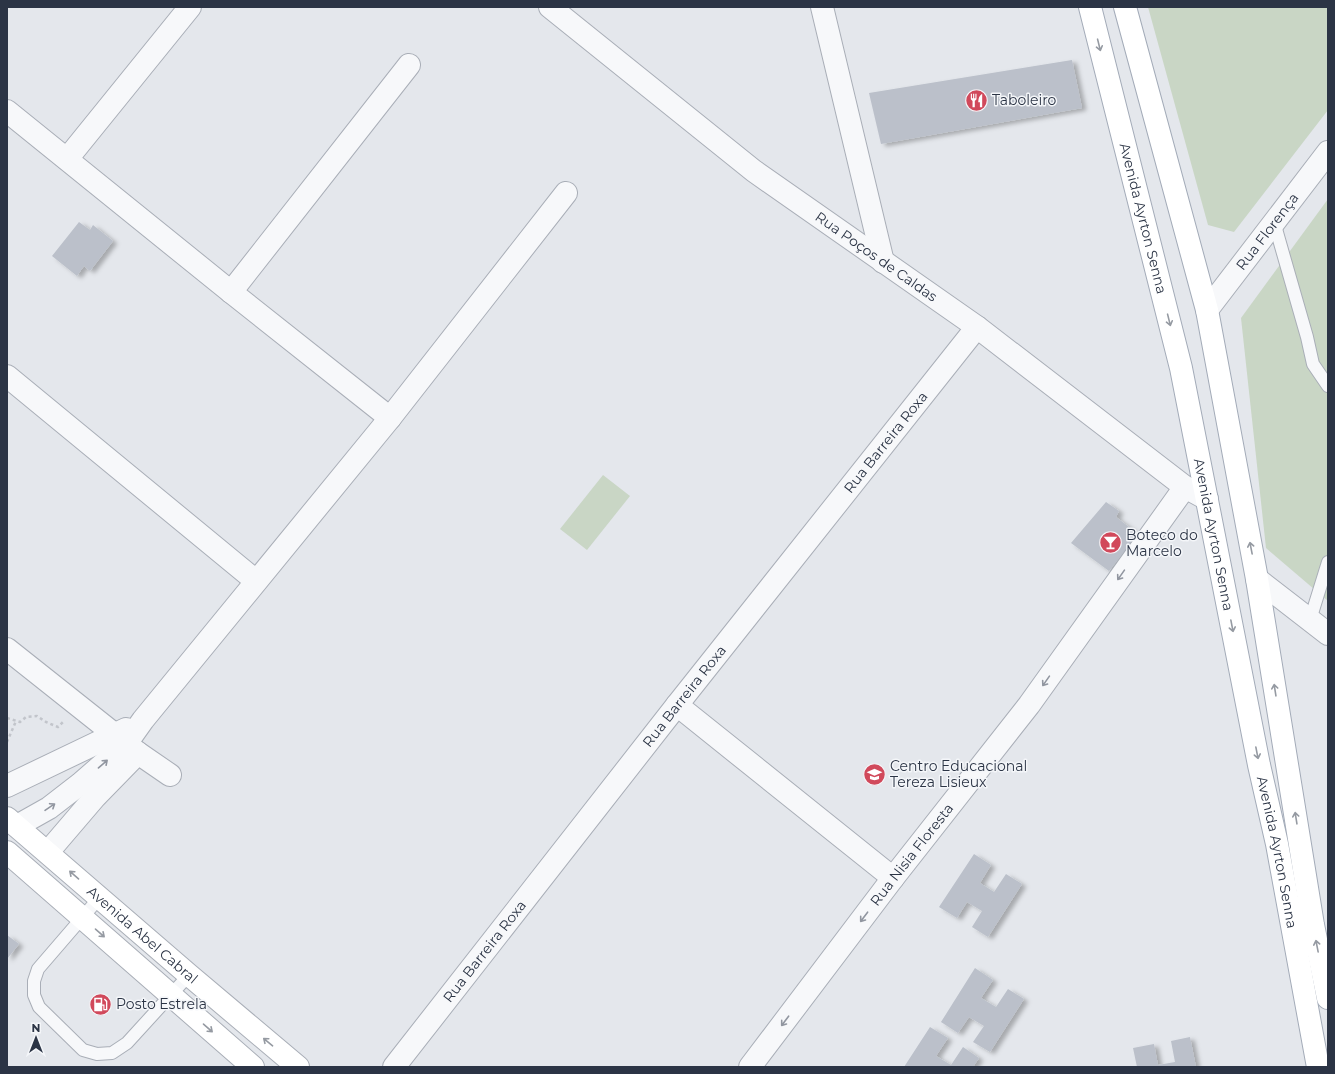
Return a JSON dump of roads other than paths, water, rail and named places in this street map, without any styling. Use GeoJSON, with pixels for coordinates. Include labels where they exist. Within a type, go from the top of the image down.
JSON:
{"type":"FeatureCollection","features":[{"type":"Feature","properties":{"kind":"main road","name":"Avenida Ayrton Senna"},"geometry":{"type":"LineString","coordinates":[[1090,7],[1181,368],[1259,765],[1278,844],[1318,1067]]}},
{"type":"Feature","properties":{"kind":"main road","name":"Avenida Ayrton Senna"},"geometry":{"type":"LineString","coordinates":[[1125,7],[1207,310],[1257,579],[1313,925],[1328,998]]}},
{"type":"Feature","properties":{"kind":"main road","name":"Avenida Abel Cabral"},"geometry":{"type":"LineString","coordinates":[[12,822],[298,1067]]}},
{"type":"Feature","properties":{"kind":"main road","name":"Avenida Abel Cabral"},"geometry":{"type":"LineString","coordinates":[[7,852],[253,1067]]}},
{"type":"Feature","properties":{"kind":"street"},"geometry":{"type":"LineString","coordinates":[[67,159],[190,7]]}},
{"type":"Feature","properties":{"kind":"street","name":"Rua Poços de Caldas"},"geometry":{"type":"LineString","coordinates":[[550,7],[754,171],[977,327],[1184,487],[1207,499]]}},
{"type":"Feature","properties":{"kind":"street"},"geometry":{"type":"LineString","coordinates":[[822,7],[882,262]]}},
{"type":"Feature","properties":{"kind":"street"},"geometry":{"type":"LineString","coordinates":[[231,292],[409,66]]}},
{"type":"Feature","properties":{"kind":"street"},"geometry":{"type":"LineString","coordinates":[[7,110],[231,292],[390,418]]}},
{"type":"Feature","properties":{"kind":"street","name":"Rua Florença"},"geometry":{"type":"LineString","coordinates":[[1207,310],[1328,152]]}},
{"type":"Feature","properties":{"kind":"street"},"geometry":{"type":"LineString","coordinates":[[48,852],[95,797],[126,744],[143,720],[390,418],[566,194]]}},
{"type":"Feature","properties":{"kind":"street","name":"Rua Barreira Roxa"},"geometry":{"type":"LineString","coordinates":[[394,1067],[677,705],[977,327]]}},
{"type":"Feature","properties":{"kind":"street"},"geometry":{"type":"LineString","coordinates":[[7,376],[256,580]]}},
{"type":"Feature","properties":{"kind":"street","name":"Rua Nisia Floresta"},"geometry":{"type":"LineString","coordinates":[[750,1067],[893,878],[1029,705],[1184,487]]}},
{"type":"Feature","properties":{"kind":"street"},"geometry":{"type":"LineString","coordinates":[[1257,579],[1328,634]]}},
{"type":"Feature","properties":{"kind":"street"},"geometry":{"type":"LineString","coordinates":[[7,650],[126,744],[170,775]]}},
{"type":"Feature","properties":{"kind":"street"},"geometry":{"type":"LineString","coordinates":[[677,705],[893,878]]}},
{"type":"Feature","properties":{"kind":"street"},"geometry":{"type":"LineString","coordinates":[[7,786],[126,744]]}},
{"type":"Feature","properties":{"kind":"street"},"geometry":{"type":"LineString","coordinates":[[12,822],[49,808],[80,784],[126,744]]}},
{"type":"Feature","properties":{"kind":"lane"},"geometry":{"type":"LineString","coordinates":[[1274,222],[1307,337],[1313,364],[1328,386]]}},
{"type":"Feature","properties":{"kind":"lane"},"geometry":{"type":"LineString","coordinates":[[1310,620],[1328,562]]}},
{"type":"Feature","properties":{"kind":"lane"},"geometry":{"type":"LineString","coordinates":[[100,897],[38,969],[34,981],[34,995],[39,1007],[82,1050],[97,1054],[112,1053],[127,1043],[189,975]]}},
{"type":"Feature","properties":{"kind":"place","name":"Taboleiro"},"geometry":{"type":"Point","coordinates":[976,100]}},
{"type":"Feature","properties":{"kind":"place","name":"Boteco do Marcelo"},"geometry":{"type":"Point","coordinates":[1111,543]}},
{"type":"Feature","properties":{"kind":"place","name":"Centro Educacional Tereza Lisieux"},"geometry":{"type":"Point","coordinates":[874,774]}},
{"type":"Feature","properties":{"kind":"place","name":"Posto Estrela"},"geometry":{"type":"Point","coordinates":[100,1004]}}]}
